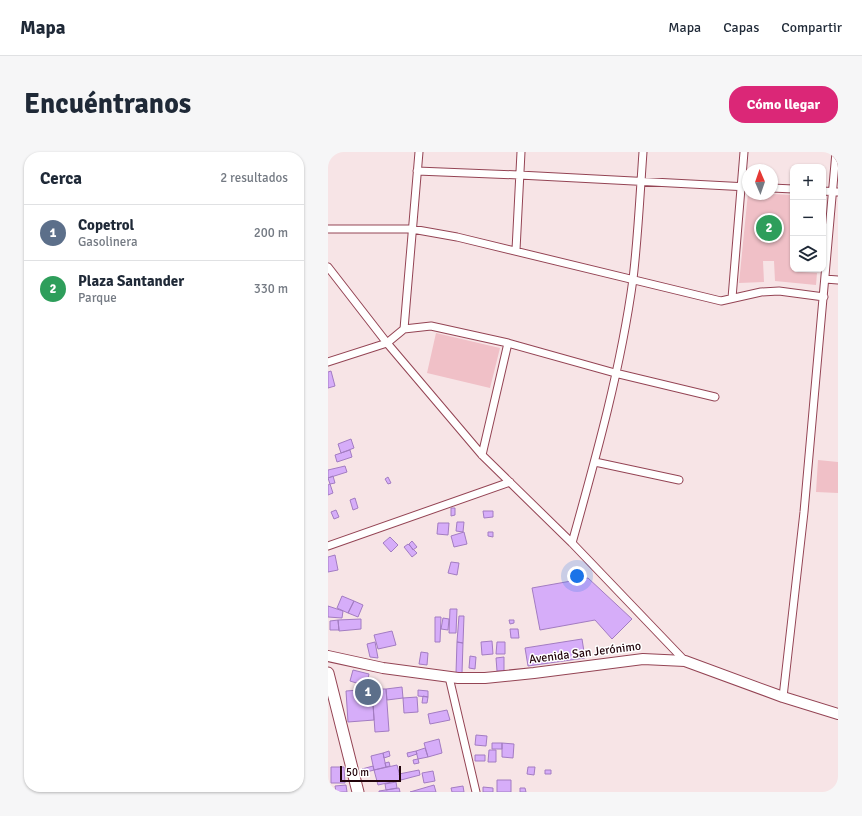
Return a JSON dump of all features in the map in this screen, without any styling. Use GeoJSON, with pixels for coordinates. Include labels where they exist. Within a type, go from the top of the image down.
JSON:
{"type":"FeatureCollection","features":[{"type":"Feature","properties":{"kind":"main road"},"geometry":{"type":"LineString","coordinates":[[328,673],[358,792]]}},
{"type":"Feature","properties":{"kind":"street"},"geometry":{"type":"LineString","coordinates":[[404,329],[418,152]]}},
{"type":"Feature","properties":{"kind":"street"},"geometry":{"type":"LineString","coordinates":[[516,250],[521,152]]}},
{"type":"Feature","properties":{"kind":"street"},"geometry":{"type":"LineString","coordinates":[[572,543],[594,462],[615,373],[633,280],[642,152]]}},
{"type":"Feature","properties":{"kind":"street"},"geometry":{"type":"LineString","coordinates":[[744,152],[744,164]]}},
{"type":"Feature","properties":{"kind":"street"},"geometry":{"type":"LineString","coordinates":[[783,697],[804,512],[825,279],[836,192],[836,152]]}},
{"type":"Feature","properties":{"kind":"street"},"geometry":{"type":"LineString","coordinates":[[417,171],[742,186]]}},
{"type":"Feature","properties":{"kind":"street"},"geometry":{"type":"LineString","coordinates":[[778,188],[790,189]]}},
{"type":"Feature","properties":{"kind":"street"},"geometry":{"type":"LineString","coordinates":[[826,191],[836,192]]}},
{"type":"Feature","properties":{"kind":"street"},"geometry":{"type":"LineString","coordinates":[[732,298],[742,200]]}},
{"type":"Feature","properties":{"kind":"street"},"geometry":{"type":"LineString","coordinates":[[328,229],[412,229],[485,242],[721,301],[742,295],[767,292],[824,297]]}},
{"type":"Feature","properties":{"kind":"street"},"geometry":{"type":"LineString","coordinates":[[328,267],[387,343],[482,455],[572,543],[685,661]]}},
{"type":"Feature","properties":{"kind":"street"},"geometry":{"type":"LineString","coordinates":[[825,279],[838,280]]}},
{"type":"Feature","properties":{"kind":"street"},"geometry":{"type":"LineString","coordinates":[[328,362],[387,343],[404,329],[431,326],[508,344],[615,373],[715,397]]}},
{"type":"Feature","properties":{"kind":"street"},"geometry":{"type":"LineString","coordinates":[[482,455],[508,344]]}},
{"type":"Feature","properties":{"kind":"street"},"geometry":{"type":"LineString","coordinates":[[594,462],[679,480]]}},
{"type":"Feature","properties":{"kind":"street"},"geometry":{"type":"LineString","coordinates":[[328,546],[510,482]]}},
{"type":"Feature","properties":{"kind":"street","name":"Avenida San Jerónimo"},"geometry":{"type":"LineString","coordinates":[[328,656],[383,668],[449,677],[485,678],[643,659],[685,661],[783,697],[838,714]]}},
{"type":"Feature","properties":{"kind":"street"},"geometry":{"type":"LineString","coordinates":[[449,677],[476,792]]}},
{"type":"Feature","properties":{"kind":"shaded area"},"geometry":{"type":"Polygon","coordinates":[[[778,194],[790,195],[790,272],[817,273],[816,285],[775,281],[774,261],[763,261],[764,282],[739,283],[747,200],[778,200],[778,194]]]}},
{"type":"Feature","properties":{"kind":"shaded area"},"geometry":{"type":"Polygon","coordinates":[[[436,333],[500,348],[490,388],[427,373],[436,333]]]}},
{"type":"Feature","properties":{"kind":"shaded area"},"geometry":{"type":"Polygon","coordinates":[[[818,460],[838,462],[838,493],[816,492],[818,460]]]}},
{"type":"Feature","properties":{"kind":"building"},"geometry":{"type":"Polygon","coordinates":[[[331,371],[335,386],[328,388],[328,372],[331,371]]]}},
{"type":"Feature","properties":{"kind":"building"},"geometry":{"type":"Polygon","coordinates":[[[351,439],[354,448],[341,453],[338,444],[351,439]]]}},
{"type":"Feature","properties":{"kind":"building"},"geometry":{"type":"Polygon","coordinates":[[[350,450],[352,457],[337,462],[335,455],[350,450]]]}},
{"type":"Feature","properties":{"kind":"building"},"geometry":{"type":"Polygon","coordinates":[[[345,466],[347,472],[328,478],[328,470],[345,466]]]}},
{"type":"Feature","properties":{"kind":"building"},"geometry":{"type":"Polygon","coordinates":[[[333,476],[335,483],[330,484],[328,478],[333,476]]]}},
{"type":"Feature","properties":{"kind":"building"},"geometry":{"type":"Polygon","coordinates":[[[388,477],[391,483],[388,484],[385,479],[388,477]]]}},
{"type":"Feature","properties":{"kind":"building"},"geometry":{"type":"Polygon","coordinates":[[[330,484],[333,493],[328,495],[328,485],[330,484]]]}},
{"type":"Feature","properties":{"kind":"building"},"geometry":{"type":"Polygon","coordinates":[[[355,498],[358,508],[353,510],[350,500],[355,498]]]}},
{"type":"Feature","properties":{"kind":"building"},"geometry":{"type":"Polygon","coordinates":[[[451,508],[455,508],[455,515],[451,516],[451,508]]]}},
{"type":"Feature","properties":{"kind":"building"},"geometry":{"type":"Polygon","coordinates":[[[336,510],[339,517],[334,519],[331,512],[336,510]]]}},
{"type":"Feature","properties":{"kind":"building"},"geometry":{"type":"Polygon","coordinates":[[[483,511],[493,511],[493,517],[484,518],[483,511]]]}},
{"type":"Feature","properties":{"kind":"building"},"geometry":{"type":"Polygon","coordinates":[[[457,522],[464,522],[463,532],[456,531],[457,522]]]}},
{"type":"Feature","properties":{"kind":"building"},"geometry":{"type":"Polygon","coordinates":[[[438,523],[449,523],[448,535],[437,534],[438,523]]]}},
{"type":"Feature","properties":{"kind":"building"},"geometry":{"type":"Polygon","coordinates":[[[464,532],[467,544],[454,547],[451,536],[464,532]]]}},
{"type":"Feature","properties":{"kind":"building"},"geometry":{"type":"Polygon","coordinates":[[[488,532],[493,532],[493,537],[488,536],[488,532]]]}},
{"type":"Feature","properties":{"kind":"building"},"geometry":{"type":"Polygon","coordinates":[[[390,537],[398,545],[391,552],[383,543],[390,537]]]}},
{"type":"Feature","properties":{"kind":"building"},"geometry":{"type":"Polygon","coordinates":[[[412,541],[417,547],[413,550],[409,544],[412,541]]]}},
{"type":"Feature","properties":{"kind":"building"},"geometry":{"type":"Polygon","coordinates":[[[408,544],[417,553],[412,557],[404,547],[408,544]]]}},
{"type":"Feature","properties":{"kind":"building"},"geometry":{"type":"Polygon","coordinates":[[[335,555],[338,570],[328,572],[328,557],[335,555]]]}},
{"type":"Feature","properties":{"kind":"building"},"geometry":{"type":"Polygon","coordinates":[[[451,562],[459,563],[457,575],[448,573],[451,562]]]}},
{"type":"Feature","properties":{"kind":"building"},"geometry":{"type":"Polygon","coordinates":[[[588,578],[632,619],[612,639],[595,620],[540,630],[532,588],[588,578]]]}},
{"type":"Feature","properties":{"kind":"building"},"geometry":{"type":"Polygon","coordinates":[[[342,596],[354,601],[348,613],[337,608],[342,596]]]}},
{"type":"Feature","properties":{"kind":"building"},"geometry":{"type":"Polygon","coordinates":[[[354,601],[363,605],[358,617],[348,613],[354,601]]]}},
{"type":"Feature","properties":{"kind":"building"},"geometry":{"type":"Polygon","coordinates":[[[328,606],[343,611],[342,618],[328,617],[328,606]]]}},
{"type":"Feature","properties":{"kind":"building"},"geometry":{"type":"Polygon","coordinates":[[[450,609],[457,609],[456,633],[449,633],[450,609]]]}},
{"type":"Feature","properties":{"kind":"building"},"geometry":{"type":"Polygon","coordinates":[[[459,616],[464,616],[463,643],[457,642],[459,616]]]}},
{"type":"Feature","properties":{"kind":"building"},"geometry":{"type":"Polygon","coordinates":[[[435,617],[441,617],[440,642],[435,642],[435,617]]]}},
{"type":"Feature","properties":{"kind":"building"},"geometry":{"type":"Polygon","coordinates":[[[443,618],[449,619],[448,630],[441,629],[443,618]]]}},
{"type":"Feature","properties":{"kind":"building"},"geometry":{"type":"Polygon","coordinates":[[[361,619],[361,629],[339,631],[338,620],[361,619]]]}},
{"type":"Feature","properties":{"kind":"building"},"geometry":{"type":"Polygon","coordinates":[[[338,620],[339,630],[330,630],[330,621],[338,620]]]}},
{"type":"Feature","properties":{"kind":"building"},"geometry":{"type":"Polygon","coordinates":[[[509,620],[514,620],[514,623],[510,624],[509,620]]]}},
{"type":"Feature","properties":{"kind":"building"},"geometry":{"type":"Polygon","coordinates":[[[510,629],[518,629],[519,638],[511,638],[510,629]]]}},
{"type":"Feature","properties":{"kind":"building"},"geometry":{"type":"Polygon","coordinates":[[[392,631],[396,645],[378,649],[374,635],[392,631]]]}},
{"type":"Feature","properties":{"kind":"building"},"geometry":{"type":"Polygon","coordinates":[[[582,639],[585,658],[528,666],[525,648],[582,639]]]}},
{"type":"Feature","properties":{"kind":"building"},"geometry":{"type":"Polygon","coordinates":[[[492,641],[493,654],[482,655],[481,642],[492,641]]]}},
{"type":"Feature","properties":{"kind":"building"},"geometry":{"type":"Polygon","coordinates":[[[375,642],[378,658],[370,657],[367,644],[375,642]]]}},
{"type":"Feature","properties":{"kind":"building"},"geometry":{"type":"Polygon","coordinates":[[[457,642],[463,643],[462,673],[456,673],[457,642]]]}},
{"type":"Feature","properties":{"kind":"building"},"geometry":{"type":"Polygon","coordinates":[[[497,642],[505,642],[505,654],[496,654],[497,642]]]}},
{"type":"Feature","properties":{"kind":"building"},"geometry":{"type":"Polygon","coordinates":[[[421,652],[428,653],[427,665],[419,664],[421,652]]]}},
{"type":"Feature","properties":{"kind":"building"},"geometry":{"type":"Polygon","coordinates":[[[470,656],[476,657],[475,669],[469,668],[470,656]]]}},
{"type":"Feature","properties":{"kind":"building"},"geometry":{"type":"Polygon","coordinates":[[[504,657],[504,671],[497,671],[496,658],[504,657]]]}},
{"type":"Feature","properties":{"kind":"building"},"geometry":{"type":"Polygon","coordinates":[[[353,670],[369,674],[366,686],[350,681],[353,670]]]}},
{"type":"Feature","properties":{"kind":"building"},"geometry":{"type":"Polygon","coordinates":[[[402,687],[403,698],[387,700],[386,689],[402,687]]]}},
{"type":"Feature","properties":{"kind":"building"},"geometry":{"type":"Polygon","coordinates":[[[372,689],[374,720],[348,722],[346,691],[372,689]]]}},
{"type":"Feature","properties":{"kind":"building"},"geometry":{"type":"Polygon","coordinates":[[[372,689],[386,689],[389,731],[375,732],[372,689]]]}},
{"type":"Feature","properties":{"kind":"building"},"geometry":{"type":"Polygon","coordinates":[[[418,690],[428,691],[428,697],[418,696],[418,690]]]}},
{"type":"Feature","properties":{"kind":"building"},"geometry":{"type":"Polygon","coordinates":[[[423,696],[428,697],[427,703],[422,703],[423,696]]]}},
{"type":"Feature","properties":{"kind":"building"},"geometry":{"type":"Polygon","coordinates":[[[417,697],[418,712],[404,713],[403,698],[417,697]]]}},
{"type":"Feature","properties":{"kind":"building"},"geometry":{"type":"Polygon","coordinates":[[[447,710],[450,720],[430,724],[428,714],[447,710]]]}},
{"type":"Feature","properties":{"kind":"building"},"geometry":{"type":"Polygon","coordinates":[[[476,735],[487,736],[486,746],[475,745],[476,735]]]}},
{"type":"Feature","properties":{"kind":"building"},"geometry":{"type":"Polygon","coordinates":[[[439,739],[442,753],[428,757],[424,743],[439,739]]]}},
{"type":"Feature","properties":{"kind":"building"},"geometry":{"type":"Polygon","coordinates":[[[492,743],[502,743],[502,749],[492,749],[492,743]]]}},
{"type":"Feature","properties":{"kind":"building"},"geometry":{"type":"Polygon","coordinates":[[[502,743],[514,744],[513,758],[502,757],[502,743]]]}},
{"type":"Feature","properties":{"kind":"building"},"geometry":{"type":"Polygon","coordinates":[[[425,748],[428,757],[418,759],[416,751],[425,748]]]}},
{"type":"Feature","properties":{"kind":"building"},"geometry":{"type":"Polygon","coordinates":[[[489,750],[496,750],[496,762],[488,762],[489,750]]]}},
{"type":"Feature","properties":{"kind":"building"},"geometry":{"type":"Polygon","coordinates":[[[389,751],[390,756],[384,758],[383,753],[389,751]]]}},
{"type":"Feature","properties":{"kind":"building"},"geometry":{"type":"Polygon","coordinates":[[[416,751],[417,754],[408,757],[407,753],[416,751]]]}},
{"type":"Feature","properties":{"kind":"building"},"geometry":{"type":"Polygon","coordinates":[[[383,753],[386,767],[374,770],[371,756],[383,753]]]}},
{"type":"Feature","properties":{"kind":"building"},"geometry":{"type":"Polygon","coordinates":[[[475,755],[485,755],[485,761],[475,761],[475,755]]]}},
{"type":"Feature","properties":{"kind":"building"},"geometry":{"type":"Polygon","coordinates":[[[418,759],[419,763],[414,764],[413,760],[418,759]]]}},
{"type":"Feature","properties":{"kind":"building"},"geometry":{"type":"Polygon","coordinates":[[[389,762],[390,766],[386,767],[385,763],[389,762]]]}},
{"type":"Feature","properties":{"kind":"building"},"geometry":{"type":"Polygon","coordinates":[[[397,765],[401,780],[378,785],[374,770],[397,765]]]}},
{"type":"Feature","properties":{"kind":"building"},"geometry":{"type":"Polygon","coordinates":[[[373,766],[374,770],[363,773],[362,769],[373,766]]]}},
{"type":"Feature","properties":{"kind":"building"},"geometry":{"type":"Polygon","coordinates":[[[331,767],[344,767],[345,783],[331,783],[331,767]]]}},
{"type":"Feature","properties":{"kind":"building"},"geometry":{"type":"Polygon","coordinates":[[[528,767],[535,767],[534,775],[527,774],[528,767]]]}},
{"type":"Feature","properties":{"kind":"building"},"geometry":{"type":"Polygon","coordinates":[[[419,770],[420,775],[401,780],[399,774],[419,770]]]}},
{"type":"Feature","properties":{"kind":"building"},"geometry":{"type":"Polygon","coordinates":[[[545,770],[551,770],[551,774],[545,774],[545,770]]]}},
{"type":"Feature","properties":{"kind":"building"},"geometry":{"type":"Polygon","coordinates":[[[433,771],[435,781],[424,783],[422,773],[433,771]]]}},
{"type":"Feature","properties":{"kind":"building"},"geometry":{"type":"Polygon","coordinates":[[[497,780],[511,780],[511,792],[497,792],[497,780]]]}},
{"type":"Feature","properties":{"kind":"building"},"geometry":{"type":"Polygon","coordinates":[[[396,782],[397,788],[386,790],[385,784],[396,782]]]}},
{"type":"Feature","properties":{"kind":"building"},"geometry":{"type":"Polygon","coordinates":[[[346,785],[347,792],[336,792],[335,786],[346,785]]]}},
{"type":"Feature","properties":{"kind":"building"},"geometry":{"type":"Polygon","coordinates":[[[434,785],[436,792],[410,792],[434,785]]]}},
{"type":"Feature","properties":{"kind":"building"},"geometry":{"type":"Polygon","coordinates":[[[463,786],[464,792],[452,792],[451,788],[463,786]]]}},
{"type":"Feature","properties":{"kind":"building"},"geometry":{"type":"Polygon","coordinates":[[[483,787],[493,788],[493,792],[483,792],[483,787]]]}},
{"type":"Feature","properties":{"kind":"building"},"geometry":{"type":"Polygon","coordinates":[[[399,788],[400,792],[379,792],[379,791],[399,788]]]}},
{"type":"Feature","properties":{"kind":"building"},"geometry":{"type":"Polygon","coordinates":[[[520,788],[525,788],[526,792],[520,792],[520,788]]]}},
{"type":"Feature","properties":{"kind":"place","name":"Plaza Santander"},"geometry":{"type":"Point","coordinates":[769,228]}},
{"type":"Feature","properties":{"kind":"place","name":"Copetrol"},"geometry":{"type":"Point","coordinates":[368,692]}}]}
